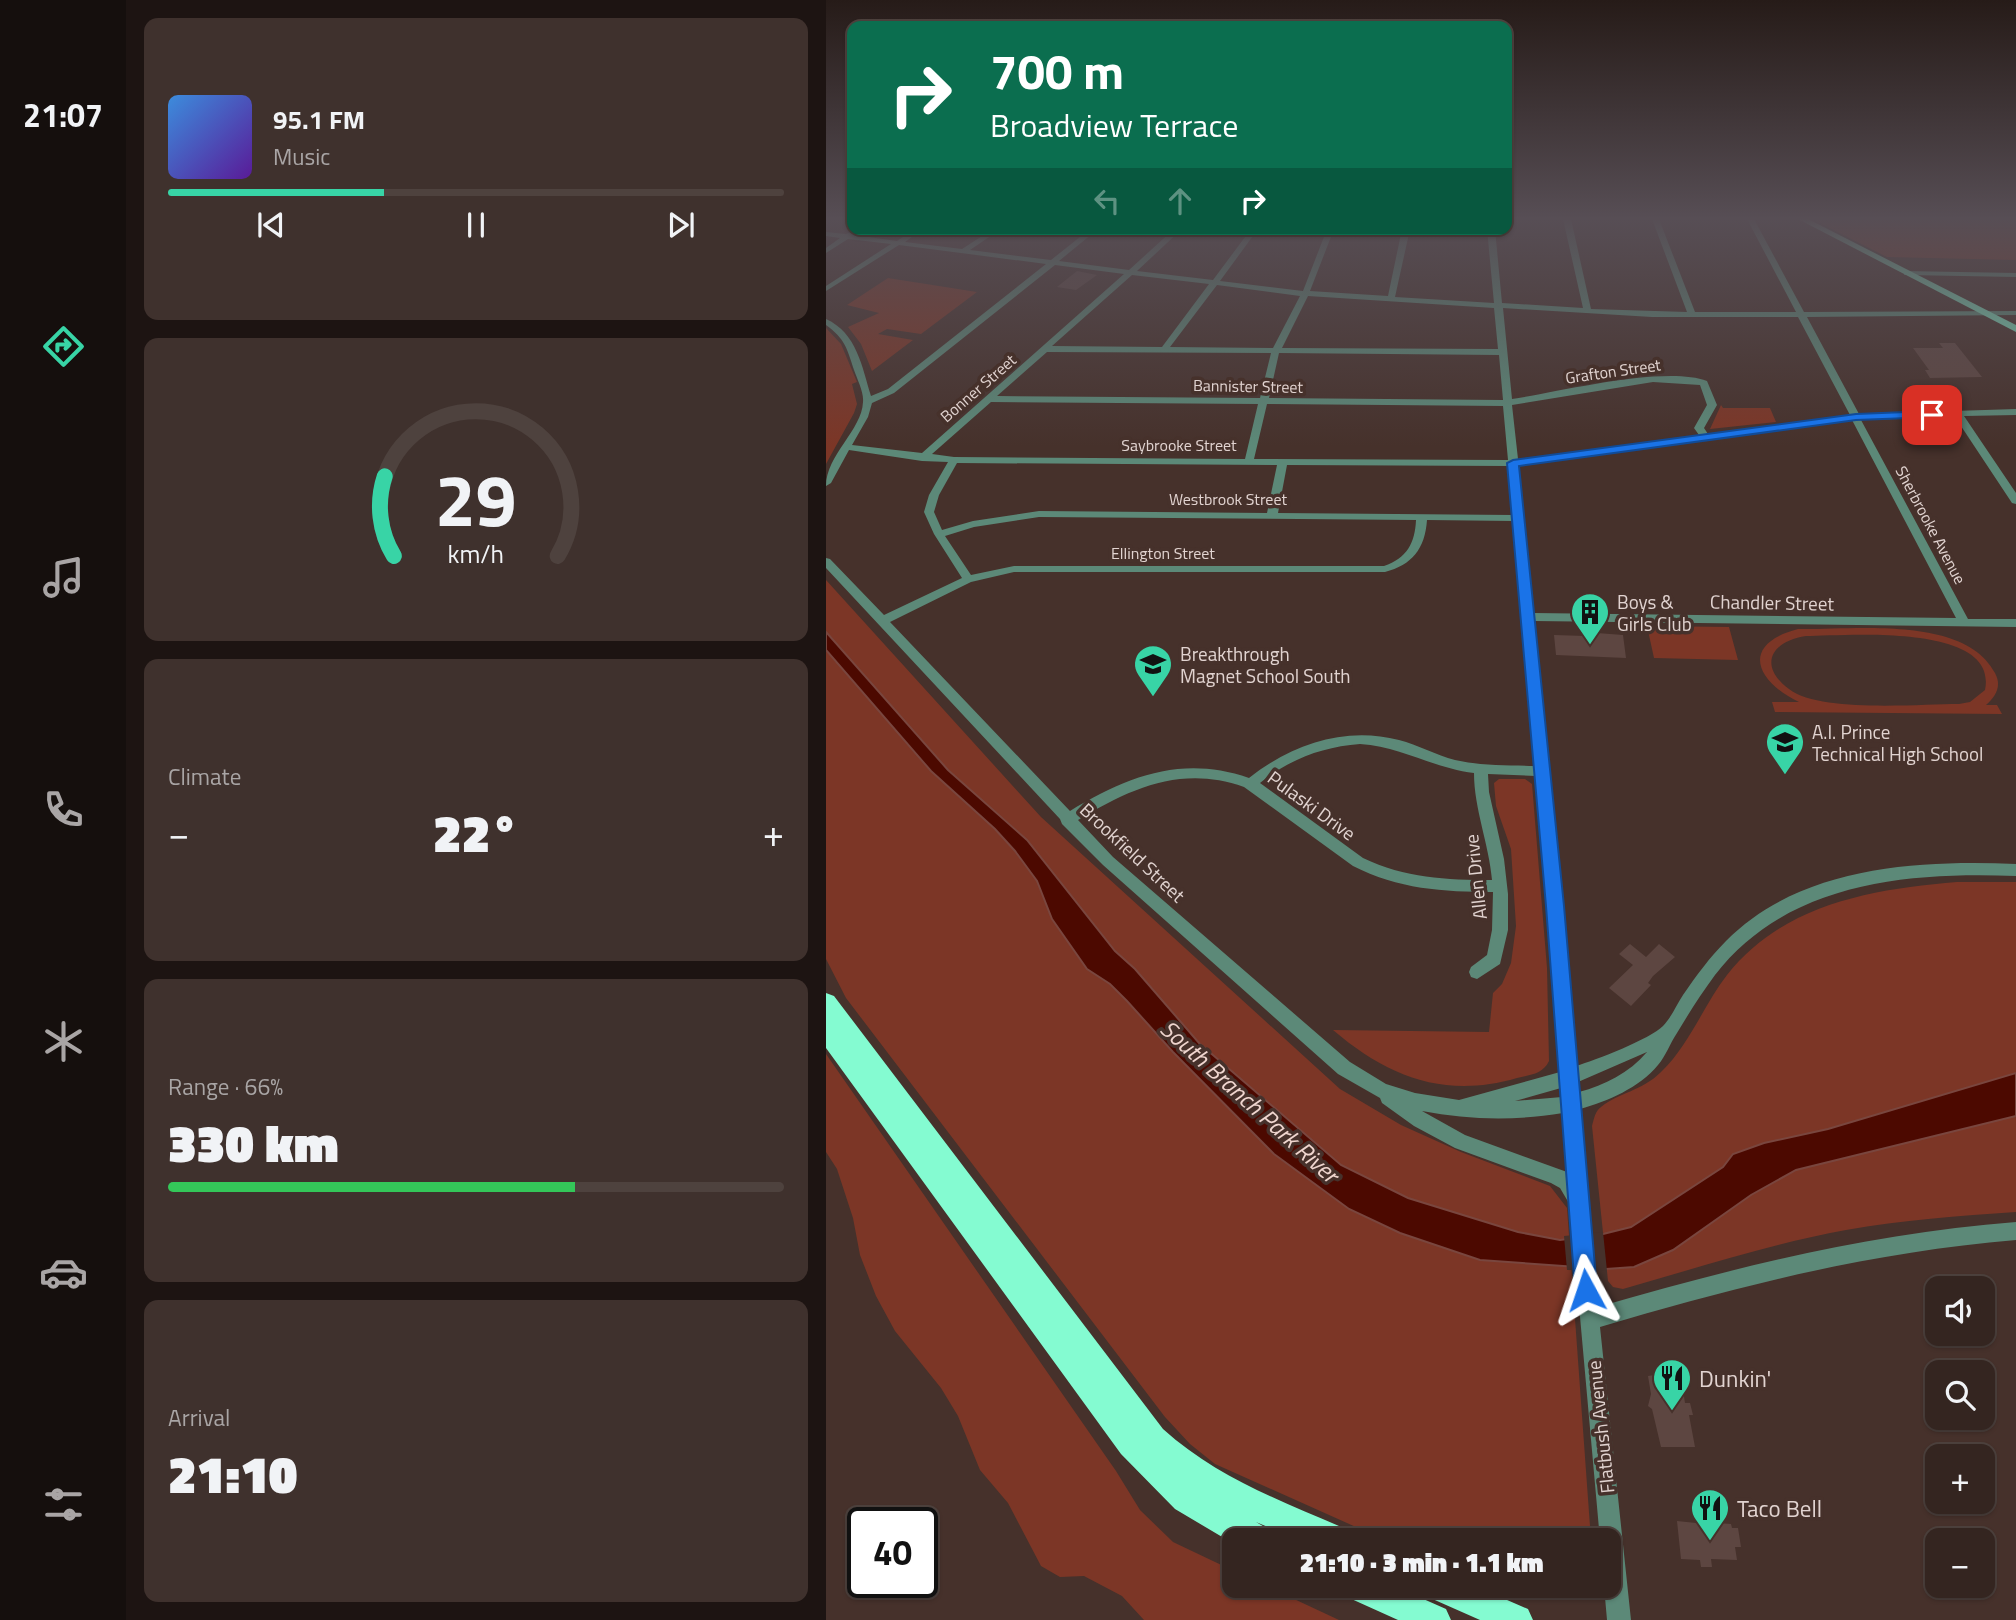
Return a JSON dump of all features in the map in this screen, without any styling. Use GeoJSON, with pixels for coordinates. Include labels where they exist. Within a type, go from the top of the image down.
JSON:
{"type":"FeatureCollection","features":[{"type":"Feature","properties":{"kind":"highway"},"geometry":{"type":"LineString","coordinates":[[826,1003],[1134,1416],[1158,1444],[1185,1468],[1211,1485],[1308,1528]]}},
{"type":"Feature","properties":{"kind":"highway"},"geometry":{"type":"LineString","coordinates":[[826,1029],[1131,1444],[1186,1497],[1236,1528]]}},
{"type":"Feature","properties":{"kind":"highway"},"geometry":{"type":"LineString","coordinates":[[1385,1598],[1435,1620]]}},
{"type":"Feature","properties":{"kind":"highway"},"geometry":{"type":"LineString","coordinates":[[1467,1598],[1517,1620]]}},
{"type":"Feature","properties":{"kind":"main road"},"geometry":{"type":"LineString","coordinates":[[1949,295],[2016,329]]}},
{"type":"Feature","properties":{"kind":"street"},"geometry":{"type":"LineString","coordinates":[[868,401],[891,391],[1013,295]]}},
{"type":"Feature","properties":{"kind":"street","name":"Bonner Street"},"geometry":{"type":"LineString","coordinates":[[922,458],[1107,295]]}},
{"type":"Feature","properties":{"kind":"street"},"geometry":{"type":"LineString","coordinates":[[1164,351],[1206,295]]}},
{"type":"Feature","properties":{"kind":"street"},"geometry":{"type":"LineString","coordinates":[[1249,461],[1276,351],[1304,295]]}},
{"type":"Feature","properties":{"kind":"street"},"geometry":{"type":"LineString","coordinates":[[1328,295],[1588,312],[2016,313]]}},
{"type":"Feature","properties":{"kind":"street"},"geometry":{"type":"LineString","coordinates":[[1391,299],[1392,295]]}},
{"type":"Feature","properties":{"kind":"street","name":"Flatbush Avenue"},"geometry":{"type":"LineString","coordinates":[[1497,295],[1543,771],[1584,1271],[1619,1620]]}},
{"type":"Feature","properties":{"kind":"street"},"geometry":{"type":"LineString","coordinates":[[1584,295],[1588,312]]}},
{"type":"Feature","properties":{"kind":"street"},"geometry":{"type":"LineString","coordinates":[[1685,295],[1692,314]]}},
{"type":"Feature","properties":{"kind":"street","name":"Sherbrooke Avenue"},"geometry":{"type":"LineString","coordinates":[[1791,295],[1964,623]]}},
{"type":"Feature","properties":{"kind":"street"},"geometry":{"type":"LineString","coordinates":[[826,321],[842,333],[849,344],[868,401],[865,412],[826,483]]}},
{"type":"Feature","properties":{"kind":"street"},"geometry":{"type":"LineString","coordinates":[[1046,349],[1502,352]]}},
{"type":"Feature","properties":{"kind":"street","name":"Grafton Street"},"geometry":{"type":"LineString","coordinates":[[1506,403],[1653,379],[1696,380],[1706,385],[1712,405],[1699,428],[1705,437]]}},
{"type":"Feature","properties":{"kind":"street","name":"Bannister Street"},"geometry":{"type":"LineString","coordinates":[[990,399],[1506,403]]}},
{"type":"Feature","properties":{"kind":"street","name":"Saybrooke Street"},"geometry":{"type":"LineString","coordinates":[[846,447],[954,460],[1513,463],[1856,417],[2016,412]]}},
{"type":"Feature","properties":{"kind":"street"},"geometry":{"type":"LineString","coordinates":[[1958,414],[2016,501]]}},
{"type":"Feature","properties":{"kind":"street"},"geometry":{"type":"LineString","coordinates":[[954,460],[930,504],[932,520],[939,534],[968,579]]}},
{"type":"Feature","properties":{"kind":"street"},"geometry":{"type":"LineString","coordinates":[[1272,515],[1283,462]]}},
{"type":"Feature","properties":{"kind":"street","name":"Westbrook Street"},"geometry":{"type":"LineString","coordinates":[[939,534],[973,524],[1039,514],[1518,518]]}},
{"type":"Feature","properties":{"kind":"street","name":"Ellington Street"},"geometry":{"type":"LineString","coordinates":[[881,621],[968,579],[995,571],[1034,568],[1385,569],[1397,566],[1412,556],[1421,536],[1422,517]]}},
{"type":"Feature","properties":{"kind":"street","name":"Brookfield Street"},"geometry":{"type":"LineString","coordinates":[[826,561],[1108,861],[1344,1068],[1382,1091],[1420,1103],[1517,1112],[1597,1094],[1634,1076],[1657,1053],[1669,1031],[1728,947],[1751,927],[1792,902],[1853,883],[1901,874],[1953,869],[2016,870]]}},
{"type":"Feature","properties":{"kind":"street","name":"Chandler Street"},"geometry":{"type":"LineString","coordinates":[[1527,617],[2016,623]]}},
{"type":"Feature","properties":{"kind":"street"},"geometry":{"type":"LineString","coordinates":[[1250,784],[1286,757],[1312,746],[1361,739],[1398,744],[1438,760],[1481,769],[1543,771]]}},
{"type":"Feature","properties":{"kind":"street","name":"Allen Drive"},"geometry":{"type":"LineString","coordinates":[[1477,972],[1494,959],[1500,922],[1496,856],[1483,804],[1481,769]]}},
{"type":"Feature","properties":{"kind":"street","name":"Pulaski Drive"},"geometry":{"type":"LineString","coordinates":[[1067,820],[1108,794],[1146,779],[1190,774],[1214,775],[1250,784],[1358,862],[1376,872],[1411,883],[1498,886]]}},
{"type":"Feature","properties":{"kind":"street","name":"Brookfield Street"},"geometry":{"type":"LineString","coordinates":[[1457,1108],[1569,1078],[1620,1059],[1669,1031]]}},
{"type":"Feature","properties":{"kind":"street"},"geometry":{"type":"LineString","coordinates":[[1382,1091],[1420,1120],[1461,1142],[1556,1176],[1566,1182],[1579,1204]]}},
{"type":"Feature","properties":{"kind":"street"},"geometry":{"type":"LineString","coordinates":[[1589,1320],[1731,1278],[1815,1257],[1912,1240],[2016,1231]]}},
{"type":"Feature","properties":{"kind":"shaded area"},"geometry":{"type":"Polygon","coordinates":[[[863,295],[974,295],[921,334],[887,329],[878,334],[913,340],[872,371],[861,344],[848,327],[879,313],[847,305],[863,295]]]}},
{"type":"Feature","properties":{"kind":"shaded area"},"geometry":{"type":"Polygon","coordinates":[[[826,328],[841,344],[857,382],[852,384],[857,404],[826,464],[826,328]]]}},
{"type":"Feature","properties":{"kind":"shaded area"},"geometry":{"type":"Polygon","coordinates":[[[1721,405],[1723,408],[1770,408],[1776,422],[1710,429],[1721,405]]]}},
{"type":"Feature","properties":{"kind":"shaded area"},"geometry":{"type":"Polygon","coordinates":[[[826,580],[1041,817],[1340,1089],[1401,1125],[1461,1152],[1550,1186],[1567,1208],[1590,1528],[1358,1528],[1215,1464],[1190,1444],[1165,1417],[846,998],[826,959],[826,580]]]}},
{"type":"Feature","properties":{"kind":"shaded area"},"geometry":{"type":"Polygon","coordinates":[[[1647,626],[1729,627],[1738,660],[1654,658],[1647,626]]]}},
{"type":"Feature","properties":{"kind":"shaded area"},"geometry":{"type":"Polygon","coordinates":[[[1877,628],[1934,634],[1959,642],[1980,654],[1995,673],[1997,690],[1986,705],[1997,705],[2002,714],[1775,712],[1772,702],[1799,702],[1772,684],[1760,663],[1761,653],[1780,636],[1798,629],[1877,628]],[[1883,635],[1806,636],[1785,643],[1777,649],[1771,663],[1779,680],[1804,697],[1870,706],[1959,704],[1970,702],[1985,690],[1983,668],[1968,653],[1945,643],[1883,635]]]}},
{"type":"Feature","properties":{"kind":"shaded area"},"geometry":{"type":"Polygon","coordinates":[[[1499,779],[1525,779],[1532,784],[1547,968],[1549,1061],[1536,1073],[1491,1084],[1466,1086],[1419,1079],[1375,1060],[1333,1030],[1489,1032],[1493,993],[1502,984],[1511,963],[1516,926],[1511,849],[1496,806],[1494,783],[1499,779]]]}},
{"type":"Feature","properties":{"kind":"shaded area"},"geometry":{"type":"Polygon","coordinates":[[[1957,882],[2016,882],[2016,1212],[1909,1221],[1846,1230],[1762,1249],[1623,1289],[1613,1287],[1608,1281],[1592,1126],[1599,1109],[1615,1098],[1646,1084],[1661,1072],[1680,1049],[1727,975],[1749,951],[1775,931],[1831,904],[1893,890],[1957,882]]]}},
{"type":"Feature","properties":{"kind":"shaded area"},"geometry":{"type":"Polygon","coordinates":[[[826,1054],[1116,1471],[1140,1510],[1173,1542],[1222,1565],[1222,1598],[1292,1598],[1339,1620],[1144,1620],[1122,1596],[1084,1576],[1060,1577],[1041,1566],[1008,1503],[980,1470],[958,1416],[941,1388],[895,1331],[876,1296],[860,1255],[853,1218],[837,1169],[826,1152],[826,1054]]]}},
{"type":"Feature","properties":{"kind":"water","name":"South Branch Park River"},"geometry":{"type":"Polygon","coordinates":[[[826,632],[948,770],[1027,840],[1115,951],[1135,969],[1199,1043],[1341,1165],[1408,1198],[1518,1232],[1560,1240],[1599,1235],[1631,1227],[1723,1167],[1733,1154],[1764,1143],[1828,1129],[2016,1073],[2016,1116],[1796,1170],[1751,1195],[1673,1250],[1634,1267],[1606,1269],[1480,1260],[1400,1233],[1349,1209],[1274,1154],[1110,984],[1087,969],[1052,919],[1037,881],[1015,851],[995,829],[931,771],[826,650],[826,632]]]}},
{"type":"Feature","properties":{"kind":"pier"},"geometry":{"type":"Polygon","coordinates":[[[1603,1232],[1607,1271],[1567,1270],[1564,1236],[1603,1232]]]}},
{"type":"Feature","properties":{"kind":"building"},"geometry":{"type":"Polygon","coordinates":[[[1939,343],[1955,343],[1982,377],[1930,378],[1925,370],[1929,370],[1913,348],[1943,348],[1939,343]]]}},
{"type":"Feature","properties":{"kind":"building","name":"Boys & Girls Club"},"geometry":{"type":"Polygon","coordinates":[[[1584,632],[1623,635],[1626,658],[1556,655],[1554,635],[1585,636],[1584,632]]]}},
{"type":"Feature","properties":{"kind":"building"},"geometry":{"type":"Polygon","coordinates":[[[1630,944],[1646,957],[1659,944],[1675,957],[1653,976],[1648,983],[1651,985],[1631,1006],[1609,988],[1633,965],[1619,954],[1630,944]]]}},
{"type":"Feature","properties":{"kind":"building","name":"Dunkin'"},"geometry":{"type":"Polygon","coordinates":[[[1680,1371],[1685,1403],[1690,1403],[1693,1415],[1689,1415],[1695,1447],[1661,1447],[1652,1409],[1648,1406],[1651,1394],[1648,1376],[1680,1371]]]}},
{"type":"Feature","properties":{"kind":"building","name":"Taco Bell"},"geometry":{"type":"Polygon","coordinates":[[[1695,1506],[1701,1506],[1704,1522],[1731,1524],[1732,1528],[1738,1528],[1741,1547],[1735,1547],[1737,1560],[1711,1559],[1712,1567],[1701,1567],[1700,1560],[1681,1559],[1677,1521],[1696,1523],[1695,1506]]]}},
{"type":"Feature","properties":{"kind":"place","name":"Boys & Girls Club"},"geometry":{"type":"Point","coordinates":[1590,646]}},
{"type":"Feature","properties":{"kind":"place","name":"Breakthrough Magnet School South"},"geometry":{"type":"Point","coordinates":[1153,698]}},
{"type":"Feature","properties":{"kind":"place","name":"A.I. Prince Technical High School"},"geometry":{"type":"Point","coordinates":[1785,776]}},
{"type":"Feature","properties":{"kind":"place","name":"Dunkin'"},"geometry":{"type":"Point","coordinates":[1672,1412]}},
{"type":"Feature","properties":{"kind":"place","name":"Taco Bell"},"geometry":{"type":"Point","coordinates":[1710,1542]}},
{"type":"Feature","properties":{"kind":"route"},"geometry":{"type":"LineString","coordinates":[[1586,1290],[1555,906],[1513,463],[1856,417],[1932,415]]}}]}
